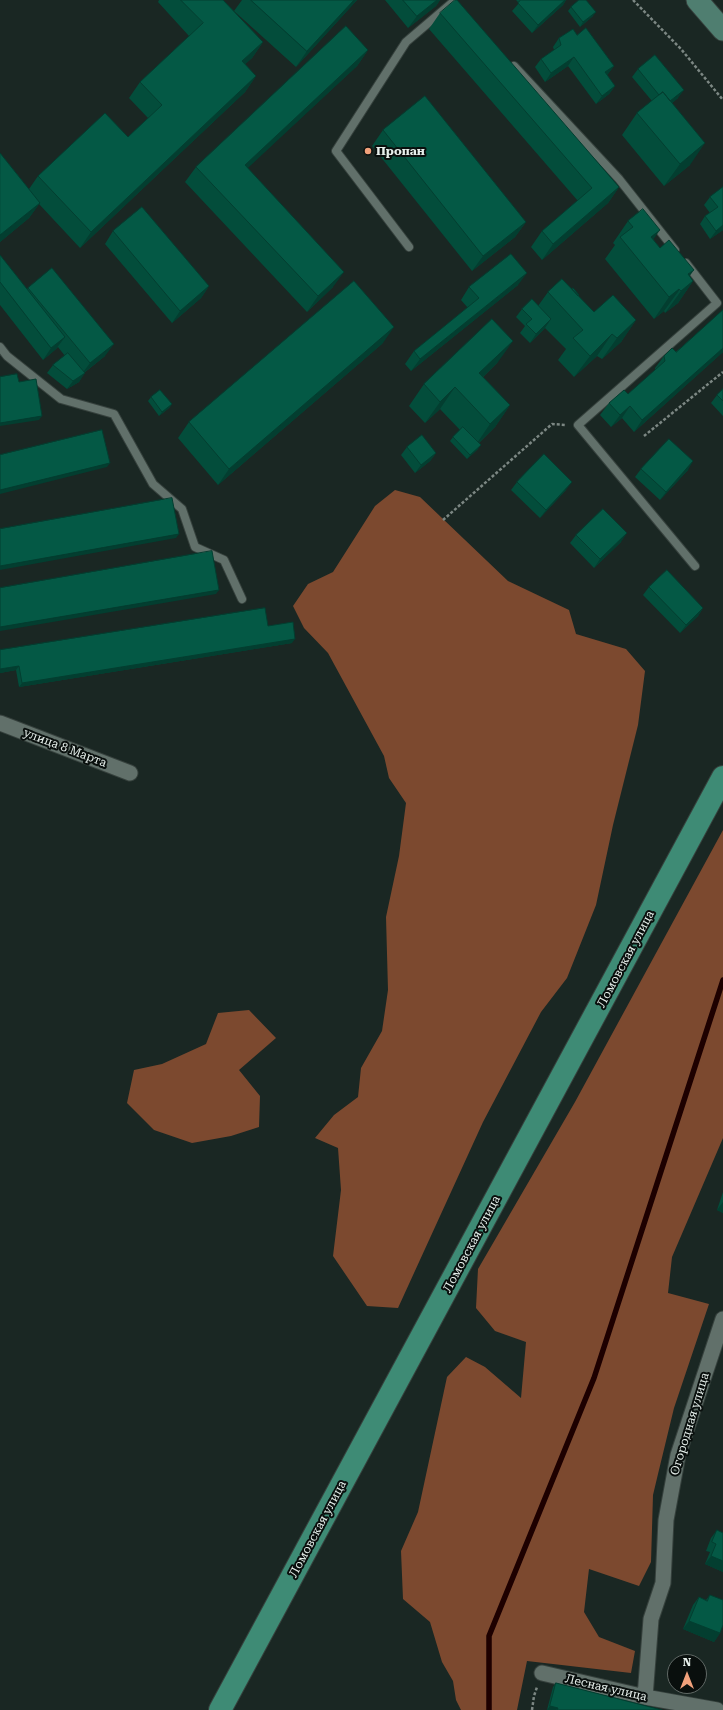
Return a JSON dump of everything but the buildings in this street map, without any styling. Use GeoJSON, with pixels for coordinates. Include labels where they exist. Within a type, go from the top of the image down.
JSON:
{"type":"FeatureCollection","features":[{"type":"Feature","properties":{"kind":"main road"},"geometry":{"type":"LineString","coordinates":[[697,0],[723,30]]}},
{"type":"Feature","properties":{"kind":"main road","name":"Ломовская улица"},"geometry":{"type":"LineString","coordinates":[[220,1710],[723,777]]}},
{"type":"Feature","properties":{"kind":"street","name":"улица 8 Марта"},"geometry":{"type":"LineString","coordinates":[[0,723],[130,773]]}},
{"type":"Feature","properties":{"kind":"street","name":"Огородная улица"},"geometry":{"type":"LineString","coordinates":[[645,1697],[651,1619],[663,1583],[666,1520],[678,1455],[723,1319]]}},
{"type":"Feature","properties":{"kind":"street","name":"Лесная улица"},"geometry":{"type":"LineString","coordinates":[[542,1673],[645,1697],[717,1710]]}},
{"type":"Feature","properties":{"kind":"lane"},"geometry":{"type":"LineString","coordinates":[[409,247],[336,151],[406,42],[455,3]]}},
{"type":"Feature","properties":{"kind":"lane"},"geometry":{"type":"LineString","coordinates":[[507,59],[620,179],[716,303],[578,426],[695,566]]}},
{"type":"Feature","properties":{"kind":"lane"},"geometry":{"type":"LineString","coordinates":[[0,346],[7,356],[62,398],[114,414],[153,484],[182,509],[195,547],[224,560],[242,599]]}},
{"type":"Feature","properties":{"kind":"path"},"geometry":{"type":"LineString","coordinates":[[633,0],[681,49],[723,100]]}},
{"type":"Feature","properties":{"kind":"path"},"geometry":{"type":"LineString","coordinates":[[644,436],[723,372]]}},
{"type":"Feature","properties":{"kind":"path"},"geometry":{"type":"LineString","coordinates":[[442,520],[552,424],[578,426]]}},
{"type":"Feature","properties":{"kind":"path"},"geometry":{"type":"LineString","coordinates":[[532,1710],[534,1696],[542,1673]]}},
{"type":"Feature","properties":{"kind":"shaded area"},"geometry":{"type":"Polygon","coordinates":[[[395,490],[420,497],[508,581],[569,610],[576,634],[626,649],[645,671],[638,725],[613,825],[596,905],[567,978],[541,1012],[483,1122],[398,1308],[367,1306],[333,1256],[341,1190],[338,1148],[315,1138],[334,1115],[358,1097],[361,1068],[382,1031],[388,990],[386,917],[399,856],[406,803],[389,778],[384,756],[328,653],[304,628],[293,606],[308,584],[333,572],[375,506],[395,490]]]}},
{"type":"Feature","properties":{"kind":"shaded area"},"geometry":{"type":"Polygon","coordinates":[[[723,830],[723,1138],[672,1257],[668,1293],[709,1304],[674,1408],[653,1495],[651,1562],[639,1586],[589,1569],[584,1612],[599,1637],[635,1651],[631,1673],[527,1661],[517,1710],[461,1710],[456,1700],[453,1681],[442,1662],[430,1622],[403,1599],[401,1551],[418,1512],[447,1377],[466,1357],[485,1367],[521,1398],[526,1342],[495,1331],[476,1308],[478,1269],[575,1102],[723,830]]]}},
{"type":"Feature","properties":{"kind":"shaded area"},"geometry":{"type":"Polygon","coordinates":[[[249,1010],[276,1038],[239,1070],[260,1096],[259,1127],[231,1136],[192,1143],[154,1130],[127,1103],[134,1070],[162,1064],[206,1044],[218,1013],[249,1010]]]}},
{"type":"Feature","properties":{"kind":"waterway"},"geometry":{"type":"LineString","coordinates":[[489,1710],[489,1636],[594,1378],[723,980]]}},
{"type":"Feature","properties":{"kind":"place","name":"Пропан"},"geometry":{"type":"Point","coordinates":[368,151]}}]}
